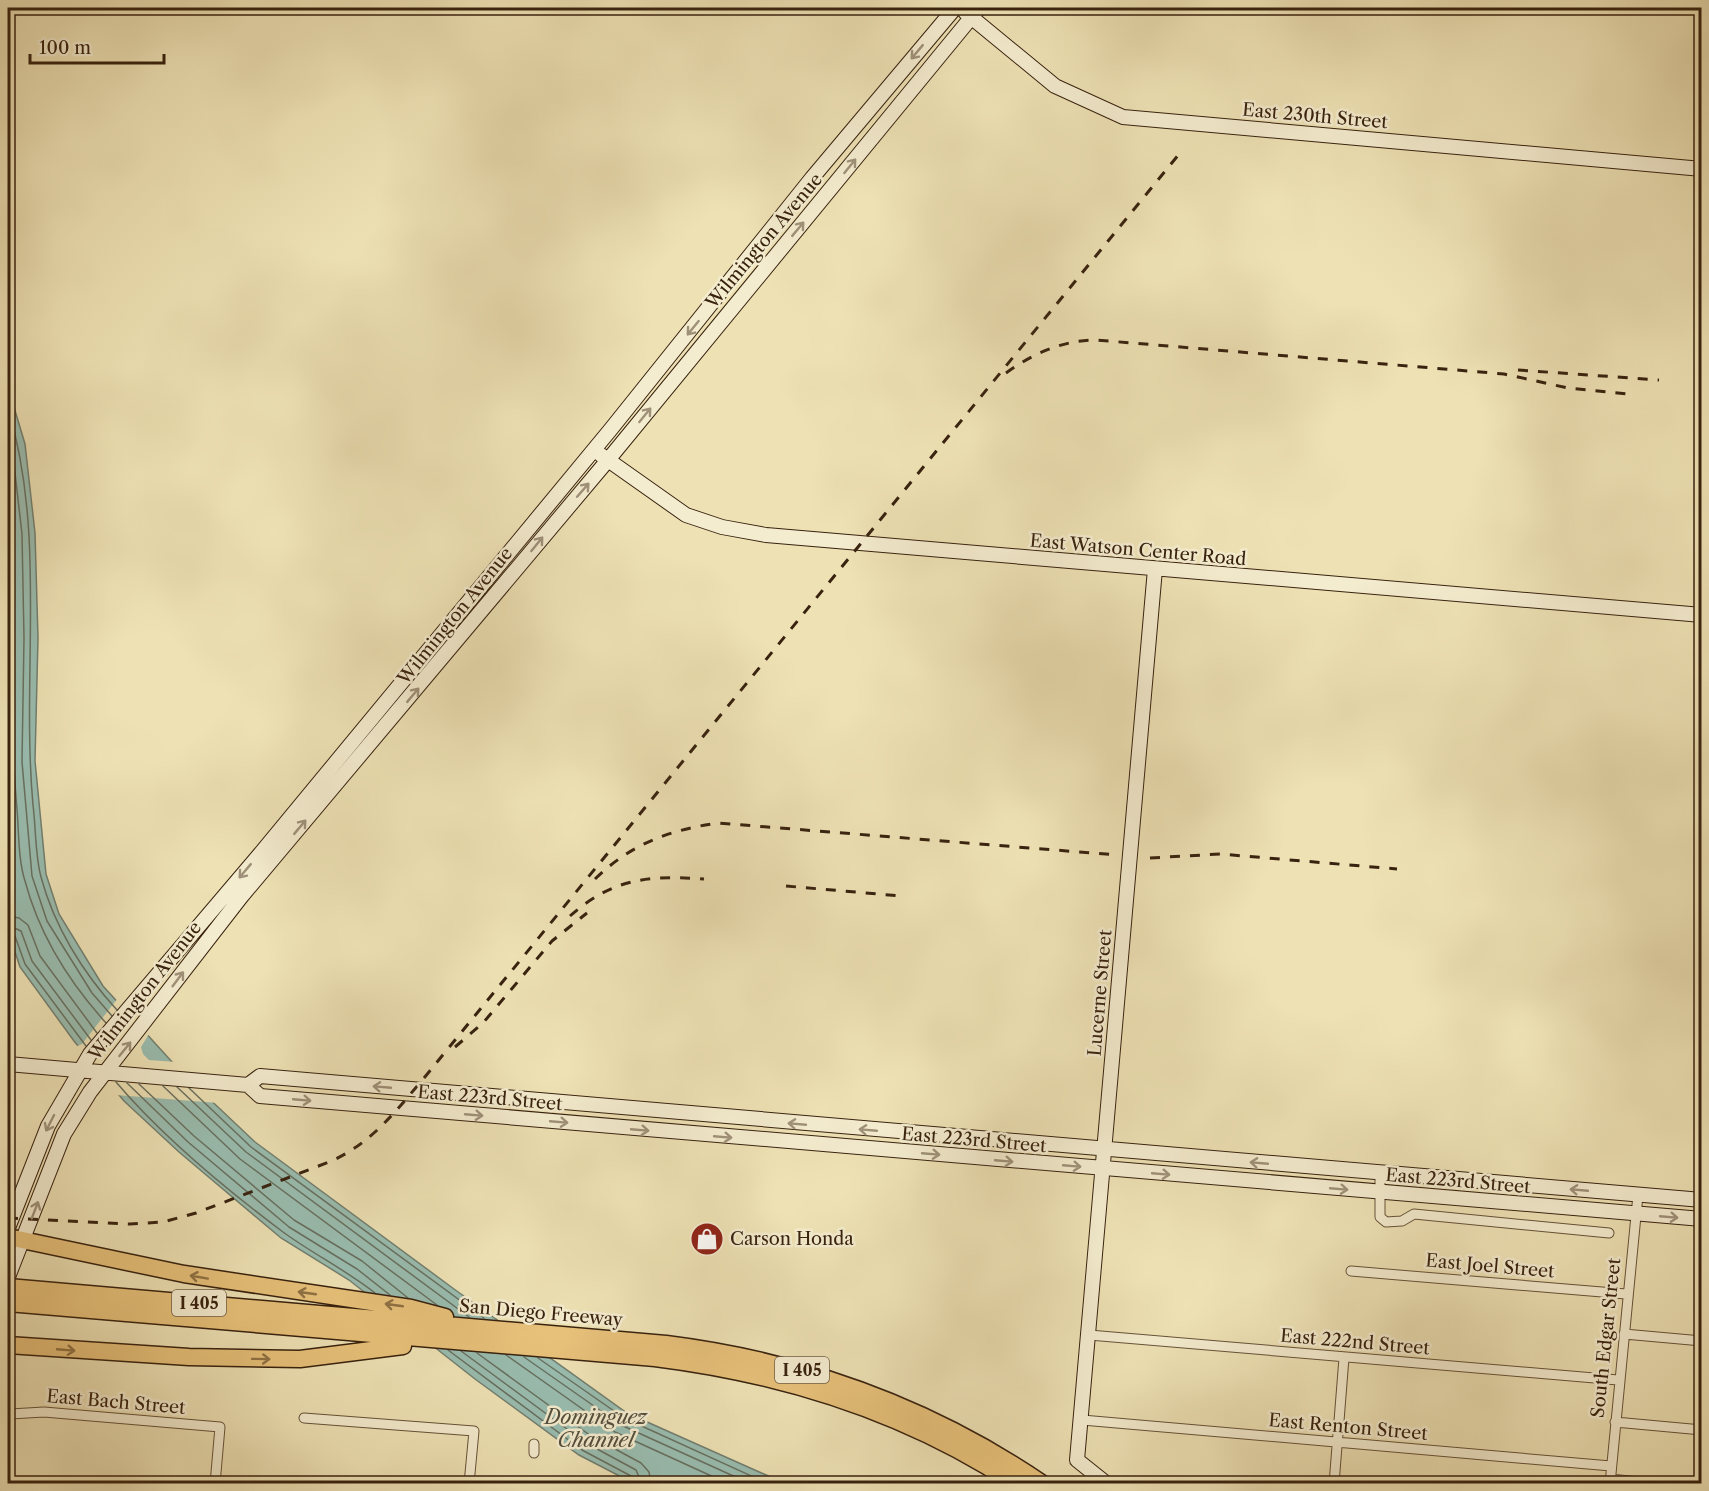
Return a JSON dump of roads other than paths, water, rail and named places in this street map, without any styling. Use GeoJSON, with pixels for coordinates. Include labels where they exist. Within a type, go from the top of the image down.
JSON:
{"type":"FeatureCollection","features":[{"type":"Feature","properties":{"kind":"highway"},"geometry":{"type":"LineString","coordinates":[[15,1238],[184,1274],[411,1308],[492,1329]]}},
{"type":"Feature","properties":{"kind":"highway","name":"San Diego Freeway"},"geometry":{"type":"LineString","coordinates":[[8,1287],[30,1302],[403,1346],[565,1352],[691,1373],[793,1394],[893,1429],[959,1461],[996,1484]]}},
{"type":"Feature","properties":{"kind":"highway"},"geometry":{"type":"LineString","coordinates":[[8,1297],[30,1302]]}},
{"type":"Feature","properties":{"kind":"highway"},"geometry":{"type":"LineString","coordinates":[[8,1303],[30,1302],[382,1332],[565,1352],[678,1361],[764,1376],[857,1404],[907,1425],[1015,1484]]}},
{"type":"Feature","properties":{"kind":"highway","name":"San Diego Freeway"},"geometry":{"type":"LineString","coordinates":[[8,1312],[30,1302],[362,1317],[699,1348],[815,1374],[867,1391],[930,1418],[972,1440],[1043,1484]]}},
{"type":"Feature","properties":{"kind":"highway"},"geometry":{"type":"LineString","coordinates":[[8,1345],[189,1358],[300,1359],[403,1346]]}},
{"type":"Feature","properties":{"kind":"highway"},"geometry":{"type":"LineString","coordinates":[[565,1352],[681,1355],[807,1382],[839,1392],[925,1427],[1026,1484]]}},
{"type":"Feature","properties":{"kind":"main road","name":"East 230th Street"},"geometry":{"type":"LineString","coordinates":[[957,8],[976,12],[1055,86],[1124,117],[1701,168]]}},
{"type":"Feature","properties":{"kind":"main road","name":"Wilmington Avenue"},"geometry":{"type":"LineString","coordinates":[[8,1228],[48,1126],[75,1071],[363,730],[594,450],[812,178],[957,8]]}},
{"type":"Feature","properties":{"kind":"main road","name":"Wilmington Avenue"},"geometry":{"type":"LineString","coordinates":[[8,1277],[15,1238],[46,1181],[64,1134],[90,1092],[241,897],[608,460],[976,12]]}},
{"type":"Feature","properties":{"kind":"main road","name":"East Watson Center Road"},"geometry":{"type":"LineString","coordinates":[[594,450],[686,515],[726,528],[859,544],[1701,615]]}},
{"type":"Feature","properties":{"kind":"main road","name":"Lucerne Street"},"geometry":{"type":"LineString","coordinates":[[1107,1484],[1077,1460],[1155,569]]}},
{"type":"Feature","properties":{"kind":"main road"},"geometry":{"type":"LineString","coordinates":[[363,730],[375,739]]}},
{"type":"Feature","properties":{"kind":"main road"},"geometry":{"type":"LineString","coordinates":[[8,1064],[75,1071]]}},
{"type":"Feature","properties":{"kind":"main road","name":"East 223rd Street"},"geometry":{"type":"LineString","coordinates":[[75,1071],[248,1085],[260,1096],[1701,1219]]}},
{"type":"Feature","properties":{"kind":"main road","name":"East 223rd Street"},"geometry":{"type":"LineString","coordinates":[[248,1085],[260,1076],[1701,1200]]}},
{"type":"Feature","properties":{"kind":"main road"},"geometry":{"type":"LineString","coordinates":[[30,1172],[46,1181]]}},
{"type":"Feature","properties":{"kind":"street"},"geometry":{"type":"LineString","coordinates":[[1701,599],[1701,615]]}},
{"type":"Feature","properties":{"kind":"street"},"geometry":{"type":"LineString","coordinates":[[1380,1173],[1380,1216],[1386,1222],[1402,1221],[1414,1214],[1609,1233]]}},
{"type":"Feature","properties":{"kind":"street","name":"South Edgar Street"},"geometry":{"type":"LineString","coordinates":[[1610,1481],[1626,1294],[1638,1195]]}},
{"type":"Feature","properties":{"kind":"street","name":"East Joel Street"},"geometry":{"type":"LineString","coordinates":[[1351,1271],[1626,1294]]}},
{"type":"Feature","properties":{"kind":"street"},"geometry":{"type":"LineString","coordinates":[[1624,1334],[1701,1341]]}},
{"type":"Feature","properties":{"kind":"street","name":"East 222nd Street"},"geometry":{"type":"LineString","coordinates":[[1089,1335],[1618,1380]]}},
{"type":"Feature","properties":{"kind":"street"},"geometry":{"type":"LineString","coordinates":[[1334,1484],[1344,1358]]}},
{"type":"Feature","properties":{"kind":"street","name":"East Bach Street"},"geometry":{"type":"LineString","coordinates":[[10,1414],[44,1412],[219,1427],[215,1484]]}},
{"type":"Feature","properties":{"kind":"street"},"geometry":{"type":"LineString","coordinates":[[304,1418],[474,1431],[469,1484]]}},
{"type":"Feature","properties":{"kind":"street","name":"East Renton Street"},"geometry":{"type":"LineString","coordinates":[[1082,1420],[1611,1466]]}},
{"type":"Feature","properties":{"kind":"street"},"geometry":{"type":"LineString","coordinates":[[1614,1422],[1701,1430]]}},
{"type":"Feature","properties":{"kind":"street"},"geometry":{"type":"LineString","coordinates":[[1610,1481],[1659,1484]]}},
{"type":"Feature","properties":{"kind":"water","name":"Dominguez Channel"},"geometry":{"type":"Polygon","coordinates":[[[8,387],[25,444],[35,533],[38,638],[35,761],[46,874],[59,914],[103,986],[183,1074],[255,1142],[454,1289],[627,1413],[784,1483],[633,1483],[579,1455],[475,1379],[349,1280],[281,1238],[179,1152],[124,1101],[74,1041],[20,967],[8,931],[8,387]]]}},
{"type":"Feature","properties":{"kind":"railway"},"geometry":{"type":"LineString","coordinates":[[8,1218],[130,1224],[163,1222],[196,1213],[329,1162],[344,1155],[370,1136],[424,1078],[1180,153]]}},
{"type":"Feature","properties":{"kind":"railway"},"geometry":{"type":"LineString","coordinates":[[1006,373],[1048,349],[1072,342],[1096,340],[1504,374],[1568,388],[1628,394]]}},
{"type":"Feature","properties":{"kind":"railway"},"geometry":{"type":"LineString","coordinates":[[1518,370],[1659,380]]}},
{"type":"Feature","properties":{"kind":"railway"},"geometry":{"type":"LineString","coordinates":[[595,879],[623,856],[652,840],[683,830],[718,823],[1117,855]]}},
{"type":"Feature","properties":{"kind":"railway"},"geometry":{"type":"LineString","coordinates":[[1150,858],[1220,854],[1397,869]]}},
{"type":"Feature","properties":{"kind":"railway"},"geometry":{"type":"LineString","coordinates":[[570,916],[601,894],[632,882],[666,878],[704,879]]}},
{"type":"Feature","properties":{"kind":"railway"},"geometry":{"type":"LineString","coordinates":[[786,886],[900,896]]}},
{"type":"Feature","properties":{"kind":"railway"},"geometry":{"type":"LineString","coordinates":[[455,1047],[483,1023],[552,941],[587,913]]}},
{"type":"Feature","properties":{"kind":"place","name":"Carson Honda"},"geometry":{"type":"Point","coordinates":[707,1239]}}]}
